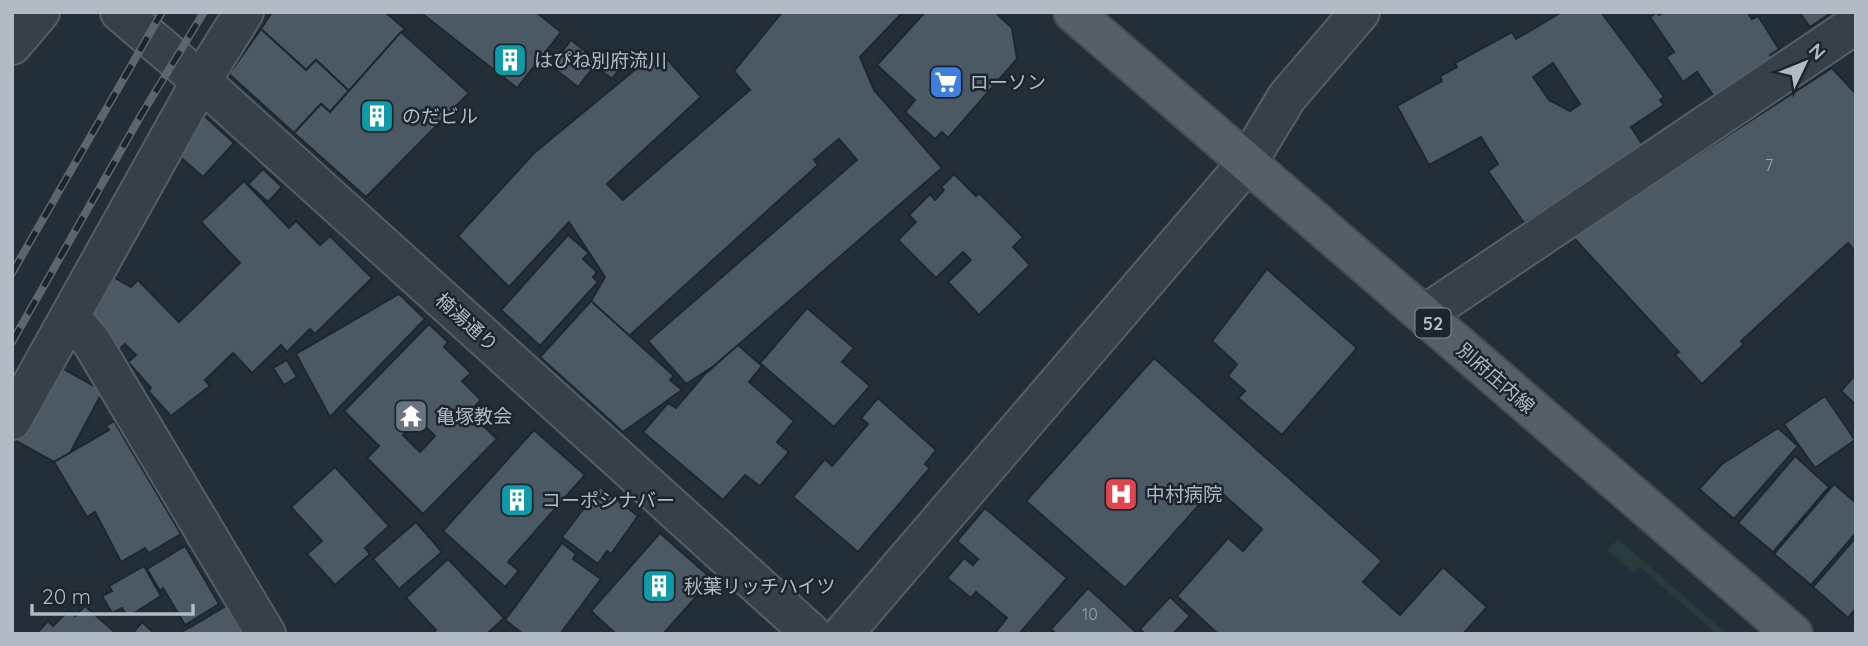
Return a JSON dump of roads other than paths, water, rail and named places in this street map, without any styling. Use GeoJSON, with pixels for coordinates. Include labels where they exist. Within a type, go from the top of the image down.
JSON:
{"type":"FeatureCollection","features":[{"type":"Feature","properties":{"kind":"main road","name":"別府庄内線"},"geometry":{"type":"LineString","coordinates":[[1073,12],[1793,634]]}},
{"type":"Feature","properties":{"kind":"street"},"geometry":{"type":"LineString","coordinates":[[12,45],[40,12]]}},
{"type":"Feature","properties":{"kind":"street","name":"楠湯通り"},"geometry":{"type":"LineString","coordinates":[[120,12],[812,634]]}},
{"type":"Feature","properties":{"kind":"street"},"geometry":{"type":"LineString","coordinates":[[12,420],[201,82],[244,12]]}},
{"type":"Feature","properties":{"kind":"street"},"geometry":{"type":"LineString","coordinates":[[843,634],[1247,163],[1290,93],[1360,12]]}},
{"type":"Feature","properties":{"kind":"street"},"geometry":{"type":"LineString","coordinates":[[1424,315],[1856,24]]}},
{"type":"Feature","properties":{"kind":"street"},"geometry":{"type":"LineString","coordinates":[[70,317],[91,341],[266,634]]}},
{"type":"Feature","properties":{"kind":"railway"},"geometry":{"type":"LineString","coordinates":[[12,273],[162,12]]}},
{"type":"Feature","properties":{"kind":"railway"},"geometry":{"type":"LineString","coordinates":[[12,342],[140,117],[204,12]]}},
{"type":"Feature","properties":{"kind":"place","name":"はぴね別府流川"},"geometry":{"type":"Point","coordinates":[510,60]}},
{"type":"Feature","properties":{"kind":"place","name":"ローソン"},"geometry":{"type":"Point","coordinates":[946,82]}},
{"type":"Feature","properties":{"kind":"place","name":"のだビル"},"geometry":{"type":"Point","coordinates":[377,116]}},
{"type":"Feature","properties":{"kind":"place","name":"亀塚教会"},"geometry":{"type":"Point","coordinates":[411,416]}},
{"type":"Feature","properties":{"kind":"place","name":"中村病院"},"geometry":{"type":"Point","coordinates":[1121,494]}},
{"type":"Feature","properties":{"kind":"place","name":"コーポシナバー"},"geometry":{"type":"Point","coordinates":[517,500]}},
{"type":"Feature","properties":{"kind":"place","name":"秋葉リッチハイツ"},"geometry":{"type":"Point","coordinates":[659,586]}}]}
